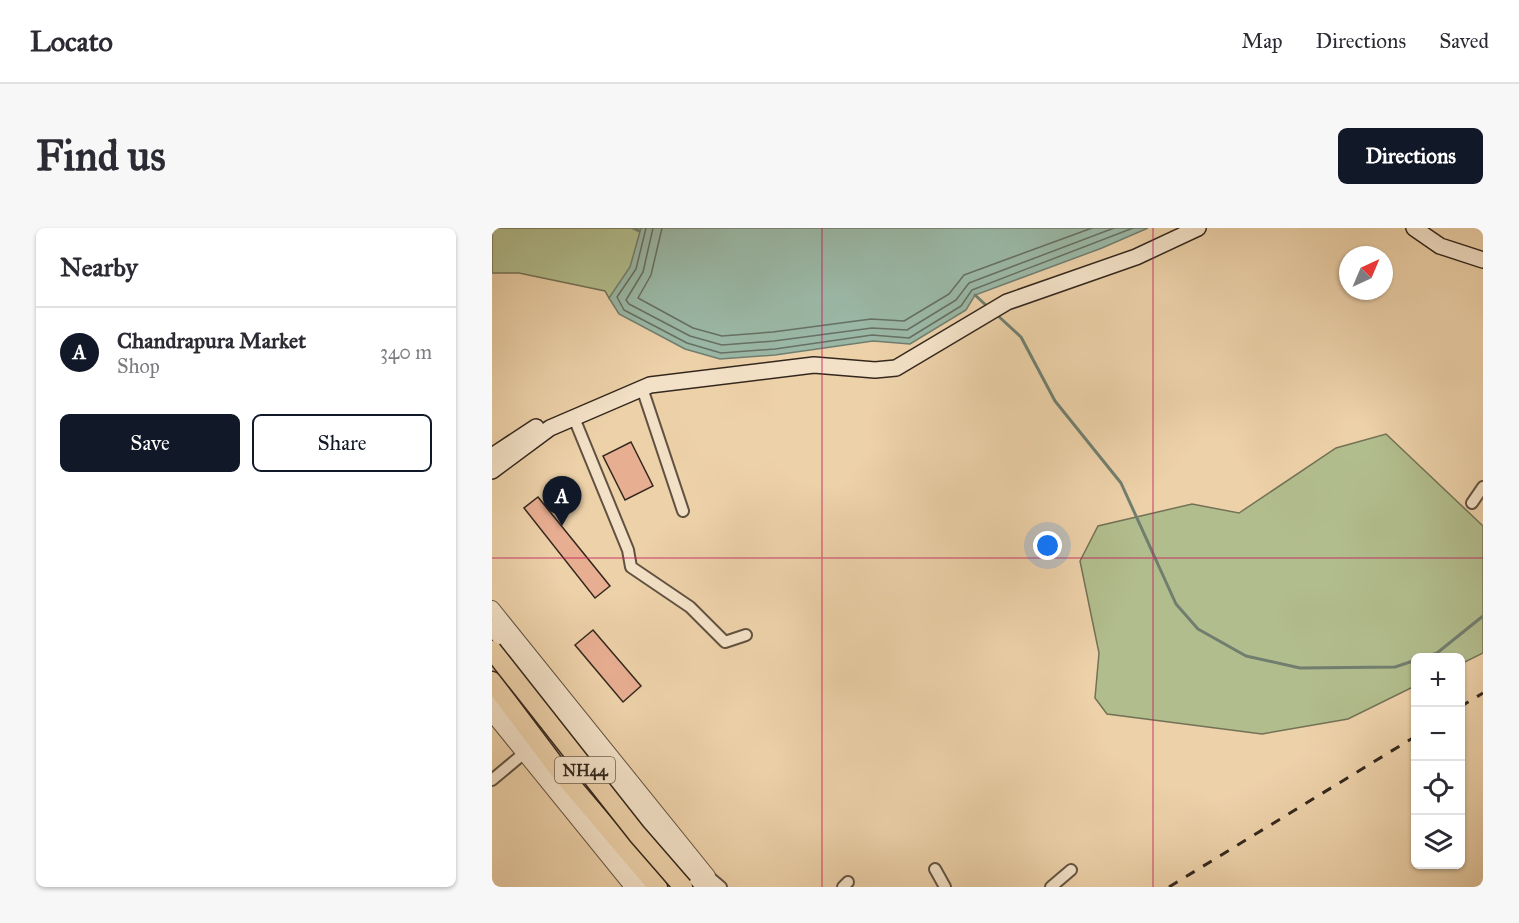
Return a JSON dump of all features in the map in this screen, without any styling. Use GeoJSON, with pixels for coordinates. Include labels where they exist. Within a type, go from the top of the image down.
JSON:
{"type":"FeatureCollection","features":[{"type":"Feature","properties":{"kind":"highway","name":"NH44"},"geometry":{"type":"LineString","coordinates":[[501,651],[624,819],[683,887]]}},
{"type":"Feature","properties":{"kind":"highway","name":"NH44"},"geometry":{"type":"LineString","coordinates":[[492,681],[562,774],[658,887]]}},
{"type":"Feature","properties":{"kind":"main road"},"geometry":{"type":"LineString","coordinates":[[492,456],[547,420],[616,390],[814,365],[875,370],[896,368],[1007,302],[1136,257],[1198,228]]}},
{"type":"Feature","properties":{"kind":"main road"},"geometry":{"type":"LineString","coordinates":[[1414,228],[1440,246],[1483,260]]}},
{"type":"Feature","properties":{"kind":"main road"},"geometry":{"type":"LineString","coordinates":[[492,471],[549,428],[646,387]]}},
{"type":"Feature","properties":{"kind":"main road"},"geometry":{"type":"LineString","coordinates":[[492,627],[501,651],[707,883]]}},
{"type":"Feature","properties":{"kind":"main road"},"geometry":{"type":"LineString","coordinates":[[492,666],[501,651]]}},
{"type":"Feature","properties":{"kind":"main road"},"geometry":{"type":"LineString","coordinates":[[493,705],[644,887]]}},
{"type":"Feature","properties":{"kind":"street"},"geometry":{"type":"LineString","coordinates":[[646,387],[683,511]]}},
{"type":"Feature","properties":{"kind":"street"},"geometry":{"type":"LineString","coordinates":[[574,418],[628,550],[631,567],[690,607],[725,642],[746,635]]}},
{"type":"Feature","properties":{"kind":"street"},"geometry":{"type":"LineString","coordinates":[[1472,503],[1483,487]]}},
{"type":"Feature","properties":{"kind":"street"},"geometry":{"type":"LineString","coordinates":[[492,608],[707,883],[721,887]]}},
{"type":"Feature","properties":{"kind":"street"},"geometry":{"type":"LineString","coordinates":[[493,705],[523,754],[629,883],[644,887]]}},
{"type":"Feature","properties":{"kind":"street"},"geometry":{"type":"LineString","coordinates":[[492,780],[523,754]]}},
{"type":"Feature","properties":{"kind":"street"},"geometry":{"type":"LineString","coordinates":[[935,869],[945,887]]}},
{"type":"Feature","properties":{"kind":"street"},"geometry":{"type":"LineString","coordinates":[[1051,887],[1071,870]]}},
{"type":"Feature","properties":{"kind":"green space"},"geometry":{"type":"Polygon","coordinates":[[[492,228],[641,228],[634,269],[609,298],[605,291],[519,273],[492,273],[492,228]]]}},
{"type":"Feature","properties":{"kind":"green space"},"geometry":{"type":"Polygon","coordinates":[[[1386,434],[1483,526],[1483,653],[1465,662],[1465,653],[1411,653],[1411,688],[1348,719],[1262,734],[1107,714],[1095,698],[1099,653],[1080,561],[1098,526],[1192,504],[1239,513],[1336,448],[1386,434]]]}},
{"type":"Feature","properties":{"kind":"water"},"geometry":{"type":"Polygon","coordinates":[[[641,228],[1148,228],[1102,248],[975,295],[966,310],[910,344],[873,341],[775,355],[720,359],[685,349],[619,314],[609,298],[630,267],[641,228]]]}},
{"type":"Feature","properties":{"kind":"building"},"geometry":{"type":"Polygon","coordinates":[[[631,442],[653,486],[625,500],[603,456],[631,442]]]}},
{"type":"Feature","properties":{"kind":"building"},"geometry":{"type":"Polygon","coordinates":[[[538,497],[610,586],[595,598],[524,508],[538,497]]]}},
{"type":"Feature","properties":{"kind":"building"},"geometry":{"type":"Polygon","coordinates":[[[593,630],[641,686],[623,702],[575,645],[593,630]]]}},
{"type":"Feature","properties":{"kind":"waterway"},"geometry":{"type":"LineString","coordinates":[[633,228],[639,231]]}},
{"type":"Feature","properties":{"kind":"waterway"},"geometry":{"type":"LineString","coordinates":[[975,295],[989,308]]}},
{"type":"Feature","properties":{"kind":"waterway"},"geometry":{"type":"LineString","coordinates":[[996,314],[1021,337],[1055,401],[1121,483],[1176,604],[1198,629],[1246,656],[1300,668],[1395,667],[1411,662]]}},
{"type":"Feature","properties":{"kind":"waterway"},"geometry":{"type":"LineString","coordinates":[[1437,653],[1483,616]]}},
{"type":"Feature","properties":{"kind":"railway"},"geometry":{"type":"LineString","coordinates":[[1465,704],[1483,693]]}},
{"type":"Feature","properties":{"kind":"railway"},"geometry":{"type":"LineString","coordinates":[[1169,887],[1411,739]]}},
{"type":"Feature","properties":{"kind":"place","name":"Chandrapura Market"},"geometry":{"type":"Point","coordinates":[562,526]}}]}
